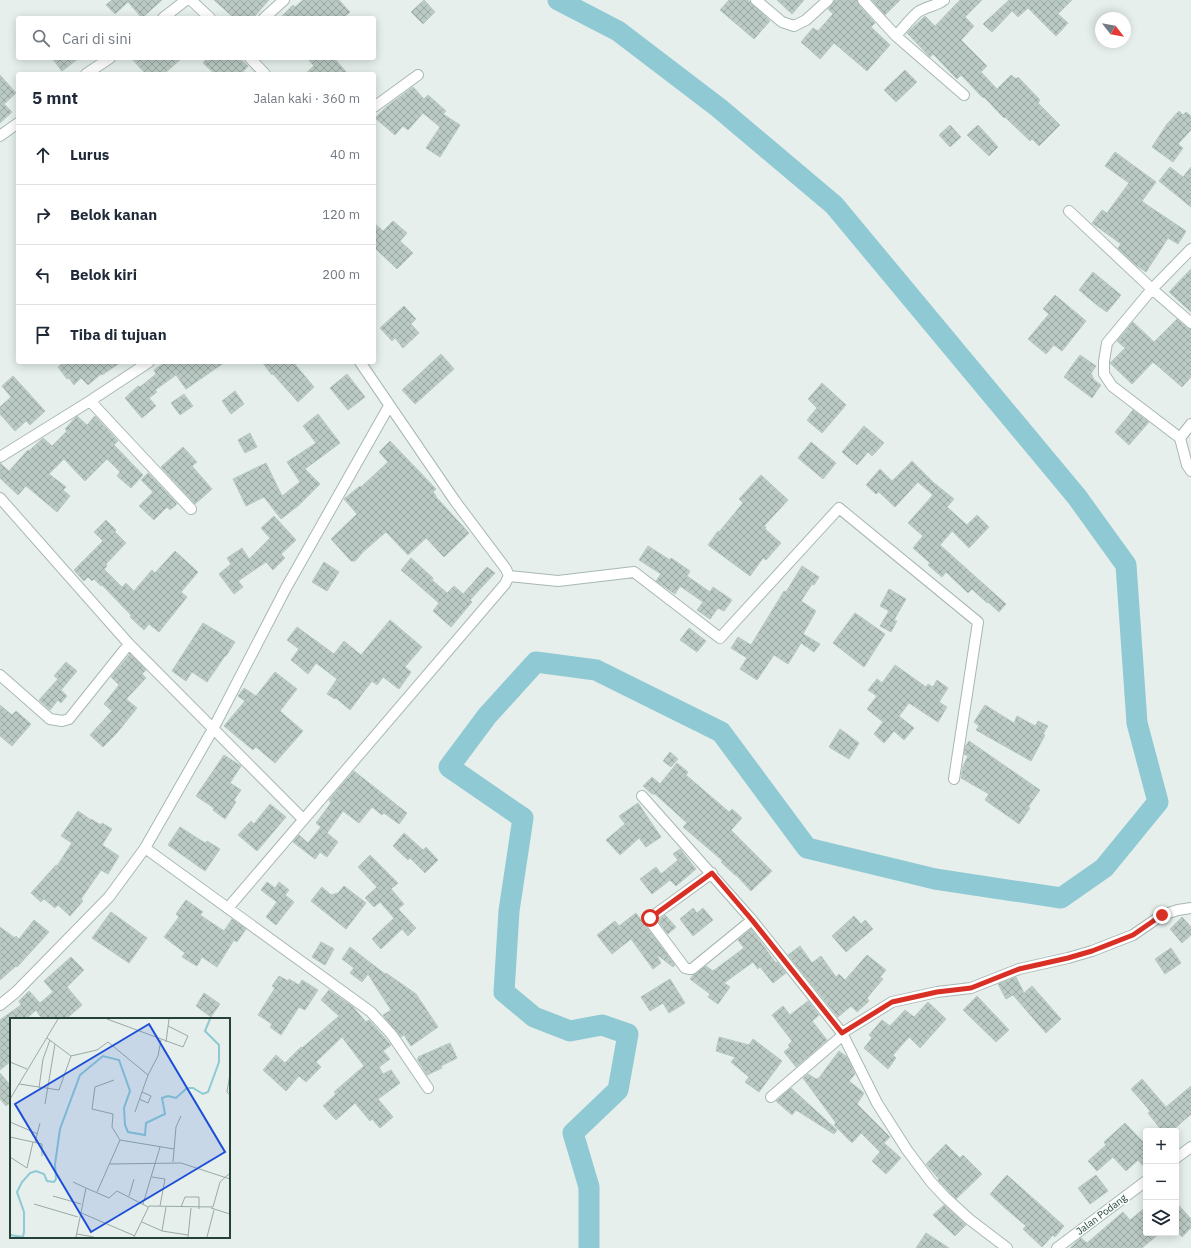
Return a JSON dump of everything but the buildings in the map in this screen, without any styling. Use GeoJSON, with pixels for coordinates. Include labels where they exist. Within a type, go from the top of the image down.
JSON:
{"type":"FeatureCollection","features":[{"type":"Feature","properties":{"kind":"street"},"geometry":{"type":"LineString","coordinates":[[166,16],[186,0]]}},
{"type":"Feature","properties":{"kind":"street"},"geometry":{"type":"LineString","coordinates":[[191,0],[208,16]]}},
{"type":"Feature","properties":{"kind":"street"},"geometry":{"type":"LineString","coordinates":[[266,16],[284,0]]}},
{"type":"Feature","properties":{"kind":"street"},"geometry":{"type":"LineString","coordinates":[[756,0],[782,22],[794,26],[806,20],[828,0]]}},
{"type":"Feature","properties":{"kind":"street"},"geometry":{"type":"LineString","coordinates":[[863,0],[896,36],[964,95]]}},
{"type":"Feature","properties":{"kind":"street"},"geometry":{"type":"LineString","coordinates":[[896,36],[918,13],[928,6],[939,4],[944,0]]}},
{"type":"Feature","properties":{"kind":"street"},"geometry":{"type":"LineString","coordinates":[[89,72],[107,60]]}},
{"type":"Feature","properties":{"kind":"street"},"geometry":{"type":"LineString","coordinates":[[252,60],[262,72]]}},
{"type":"Feature","properties":{"kind":"street"},"geometry":{"type":"LineString","coordinates":[[376,106],[418,75]]}},
{"type":"Feature","properties":{"kind":"street"},"geometry":{"type":"LineString","coordinates":[[0,136],[16,124]]}},
{"type":"Feature","properties":{"kind":"street"},"geometry":{"type":"LineString","coordinates":[[1069,211],[1152,289],[1191,323]]}},
{"type":"Feature","properties":{"kind":"street"},"geometry":{"type":"LineString","coordinates":[[1191,249],[1152,289],[1107,343],[1104,374],[1112,386],[1180,438],[1186,465],[1191,470]]}},
{"type":"Feature","properties":{"kind":"street"},"geometry":{"type":"LineString","coordinates":[[0,457],[146,364]]}},
{"type":"Feature","properties":{"kind":"street"},"geometry":{"type":"LineString","coordinates":[[228,908],[505,584],[509,576],[506,569],[455,502],[361,364]]}},
{"type":"Feature","properties":{"kind":"street"},"geometry":{"type":"LineString","coordinates":[[90,401],[191,509]]}},
{"type":"Feature","properties":{"kind":"street"},"geometry":{"type":"LineString","coordinates":[[0,1005],[16,992],[109,898],[145,848],[213,729],[286,588],[389,406]]}},
{"type":"Feature","properties":{"kind":"street"},"geometry":{"type":"LineString","coordinates":[[1180,438],[1191,424]]}},
{"type":"Feature","properties":{"kind":"street"},"geometry":{"type":"LineString","coordinates":[[0,498],[129,644],[303,819]]}},
{"type":"Feature","properties":{"kind":"street"},"geometry":{"type":"LineString","coordinates":[[509,576],[558,581],[634,572],[720,638],[840,508],[978,622],[954,779]]}},
{"type":"Feature","properties":{"kind":"street"},"geometry":{"type":"LineString","coordinates":[[0,675],[50,719],[62,722],[69,719],[129,644]]}},
{"type":"Feature","properties":{"kind":"street"},"geometry":{"type":"LineString","coordinates":[[642,796],[712,873],[752,920],[843,1034],[877,1103],[907,1150],[931,1182],[969,1219],[1007,1248]]}},
{"type":"Feature","properties":{"kind":"street"},"geometry":{"type":"LineString","coordinates":[[145,848],[371,1012],[392,1035],[428,1088]]}},
{"type":"Feature","properties":{"kind":"street"},"geometry":{"type":"LineString","coordinates":[[712,873],[650,918],[650,921],[685,968],[689,969],[693,967],[752,920]]}},
{"type":"Feature","properties":{"kind":"street"},"geometry":{"type":"LineString","coordinates":[[772,1097],[843,1034],[892,1002],[937,992],[971,988],[1019,969],[1092,951],[1133,935],[1162,915],[1191,908]]}},
{"type":"Feature","properties":{"kind":"street"},"geometry":{"type":"LineString","coordinates":[[1179,1156],[1191,1147]]}},
{"type":"Feature","properties":{"kind":"street","name":"Jalan Podang"},"geometry":{"type":"LineString","coordinates":[[1057,1248],[1143,1183]]}},
{"type":"Feature","properties":{"kind":"waterway"},"geometry":{"type":"LineString","coordinates":[[558,0],[618,31],[719,108],[834,205],[1077,497],[1126,565],[1137,723],[1158,802],[1104,868],[1061,898],[935,879],[807,848],[721,732],[596,670],[536,662],[487,716],[449,767],[523,818],[509,911],[504,992],[534,1017],[570,1031],[602,1025],[628,1034],[618,1090],[573,1133],[589,1187],[589,1248]]}},
{"type":"Feature","properties":{"kind":"route"},"geometry":{"type":"LineString","coordinates":[[650,918],[652,915],[712,873],[752,920],[842,1033],[892,1002],[937,992],[971,988],[1019,969],[1092,951],[1133,935],[1162,915]]}}]}
